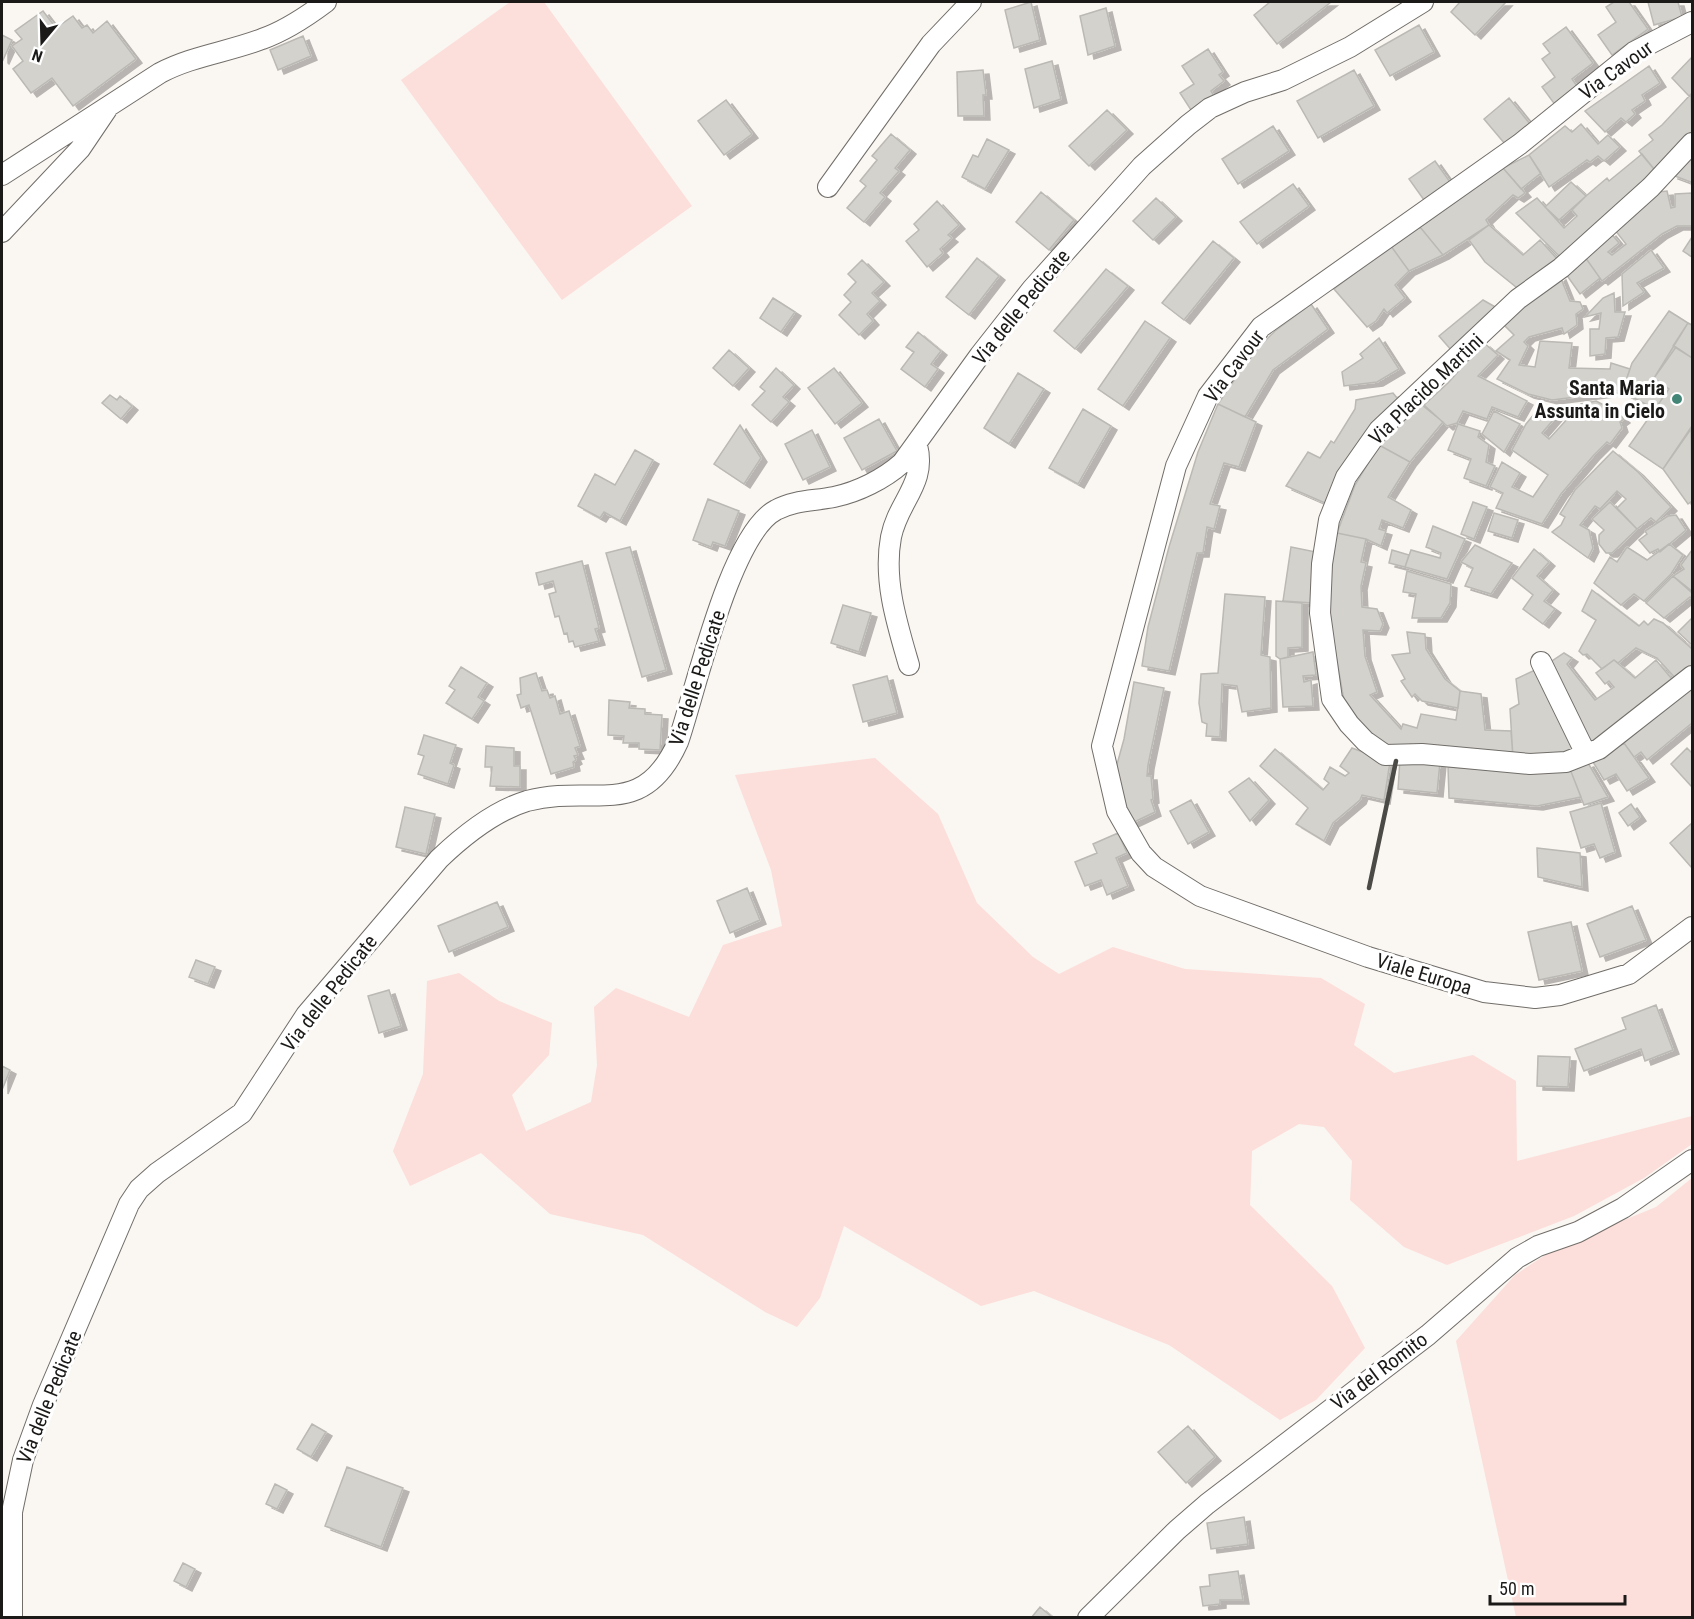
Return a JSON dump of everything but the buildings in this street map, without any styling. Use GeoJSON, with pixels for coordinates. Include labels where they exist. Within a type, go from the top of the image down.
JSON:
{"type":"FeatureCollection","features":[{"type":"Feature","properties":{"kind":"street"},"geometry":{"type":"LineString","coordinates":[[2,175],[109,105],[176,65],[261,40],[285,29],[326,2]]}},
{"type":"Feature","properties":{"kind":"street"},"geometry":{"type":"LineString","coordinates":[[828,187],[931,44],[971,2]]}},
{"type":"Feature","properties":{"kind":"street","name":"Via delle Pedicate"},"geometry":{"type":"LineString","coordinates":[[12,1617],[12,1512],[23,1460],[43,1405],[135,1194],[157,1173],[242,1113],[306,1015],[438,859],[459,840],[502,813],[529,801],[554,796],[627,793],[650,783],[668,762],[678,741],[729,581],[753,532],[768,515],[784,506],[842,495],[866,486],[899,466],[917,445],[980,355],[1032,289],[1142,166],[1210,108],[1245,92],[1282,80],[1350,47],[1423,2]]}},
{"type":"Feature","properties":{"kind":"street","name":"Via Cavour"},"geometry":{"type":"LineString","coordinates":[[1154,867],[1130,838],[1117,811],[1102,746],[1176,466],[1208,396],[1261,327],[1520,144],[1634,52],[1692,21]]}},
{"type":"Feature","properties":{"kind":"street"},"geometry":{"type":"LineString","coordinates":[[2,232],[80,148],[109,105]]}},
{"type":"Feature","properties":{"kind":"street","name":"Via Placido Martini"},"geometry":{"type":"LineString","coordinates":[[1692,143],[1651,187],[1561,268],[1518,299],[1379,430],[1346,477],[1329,519],[1322,564],[1320,613],[1332,699],[1349,724],[1365,741],[1385,754],[1422,754],[1530,764],[1566,762],[1599,749],[1692,676]]}},
{"type":"Feature","properties":{"kind":"street"},"geometry":{"type":"LineString","coordinates":[[909,665],[894,610],[889,552],[898,516],[919,474],[920,460],[917,445]]}},
{"type":"Feature","properties":{"kind":"street"},"geometry":{"type":"LineString","coordinates":[[1541,662],[1586,754]]}},
{"type":"Feature","properties":{"kind":"street","name":"Viale Europa"},"geometry":{"type":"LineString","coordinates":[[1154,867],[1200,896],[1368,957],[1484,992],[1535,998],[1560,994],[1629,974],[1692,927]]}},
{"type":"Feature","properties":{"kind":"street","name":"Via del Romito"},"geometry":{"type":"LineString","coordinates":[[1088,1617],[1177,1530],[1207,1504],[1423,1339],[1507,1265],[1527,1251],[1578,1232],[1623,1208],[1692,1160]]}},
{"type":"Feature","properties":{"kind":"shaded area"},"geometry":{"type":"Polygon","coordinates":[[[510,2],[544,2],[692,206],[562,300],[401,80],[510,2]]]}},
{"type":"Feature","properties":{"kind":"shaded area"},"geometry":{"type":"Polygon","coordinates":[[[875,758],[938,814],[977,903],[1033,957],[1059,974],[1113,947],[1185,969],[1321,978],[1365,1004],[1354,1045],[1394,1073],[1473,1055],[1516,1081],[1517,1161],[1692,1116],[1692,1144],[1644,1178],[1574,1216],[1447,1265],[1404,1247],[1350,1200],[1352,1161],[1324,1127],[1299,1124],[1252,1151],[1250,1205],[1332,1286],[1365,1348],[1316,1400],[1280,1420],[1169,1345],[1034,1291],[981,1306],[844,1226],[820,1298],[797,1327],[765,1312],[643,1235],[550,1214],[481,1153],[410,1186],[393,1151],[423,1074],[427,981],[459,973],[499,1001],[552,1023],[549,1055],[512,1095],[526,1131],[591,1102],[597,1065],[594,1007],[616,988],[689,1017],[723,945],[782,926],[771,870],[735,775],[875,758]]]}},
{"type":"Feature","properties":{"kind":"shaded area"},"geometry":{"type":"Polygon","coordinates":[[[1692,1178],[1692,1617],[1516,1617],[1456,1341],[1515,1275],[1556,1248],[1656,1207],[1692,1178]]]}},
{"type":"Feature","properties":{"kind":"railway"},"geometry":{"type":"LineString","coordinates":[[1369,888],[1396,761]]}},
{"type":"Feature","properties":{"kind":"place","name":"Santa Maria Assunta in Cielo"},"geometry":{"type":"Point","coordinates":[1677,399]}}]}
